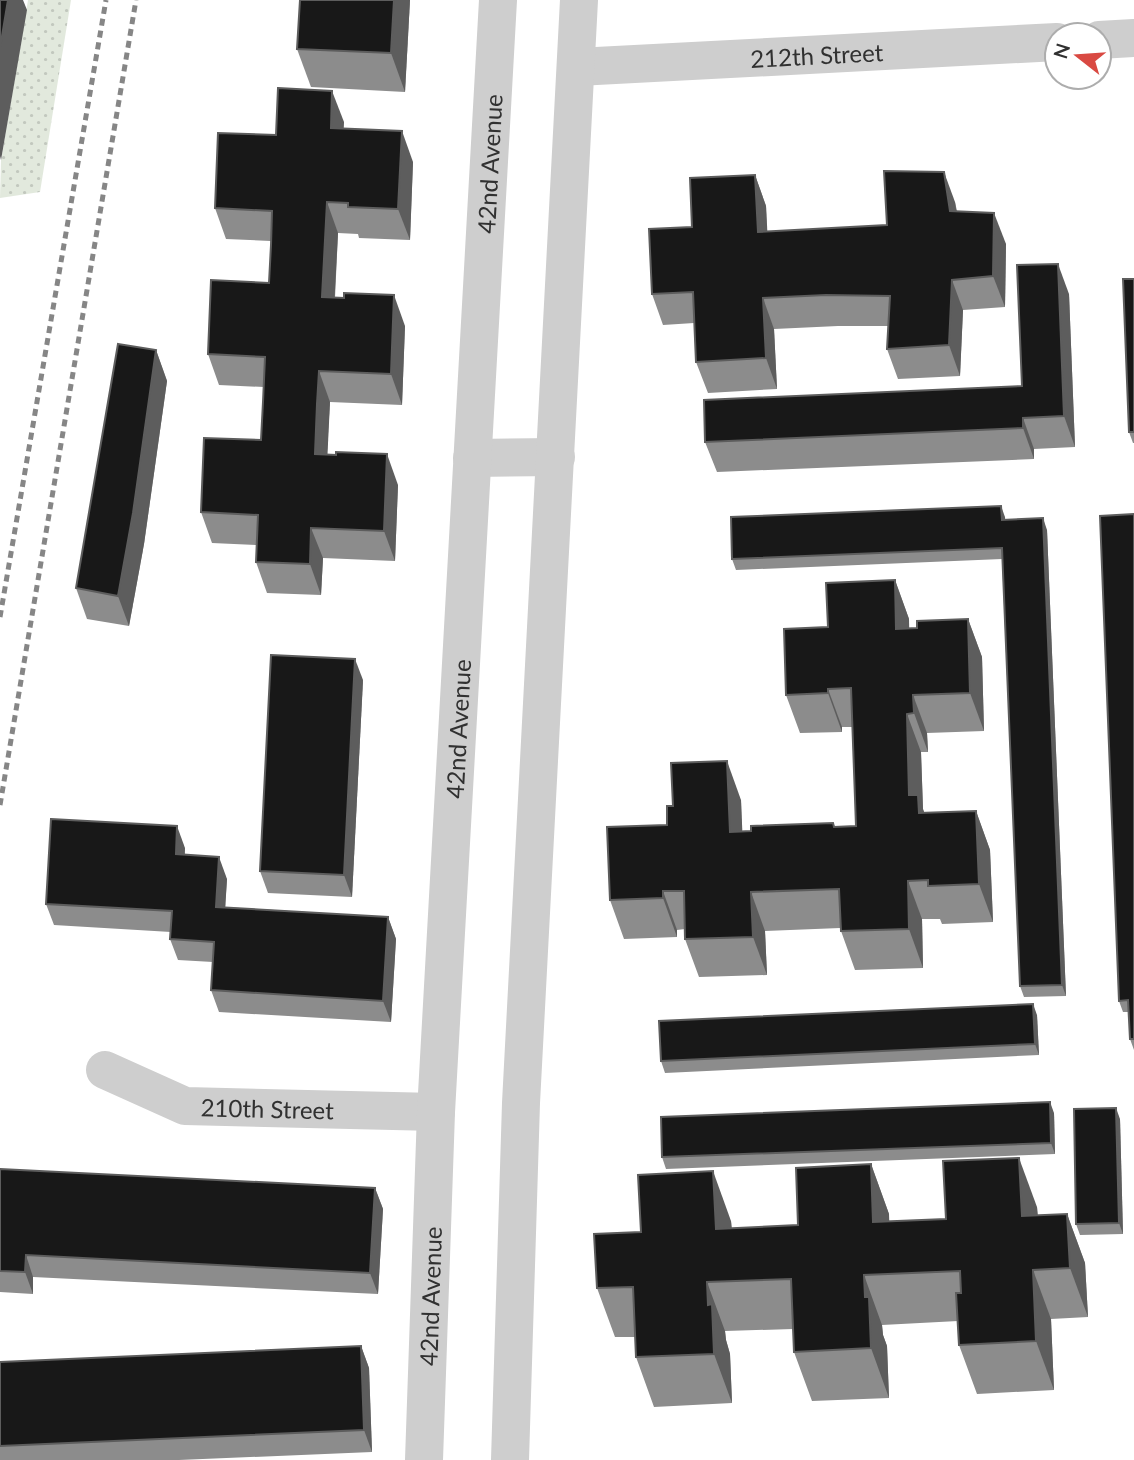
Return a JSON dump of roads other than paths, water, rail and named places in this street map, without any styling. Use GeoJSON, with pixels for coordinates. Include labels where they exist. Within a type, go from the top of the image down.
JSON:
{"type":"FeatureCollection","features":[{"type":"Feature","properties":{"kind":"street","name":"42nd Avenue"},"geometry":{"type":"LineString","coordinates":[[424,1460],[436,1112],[498,0]]}},
{"type":"Feature","properties":{"kind":"street"},"geometry":{"type":"LineString","coordinates":[[510,1460],[521,1103],[579,0]]}},
{"type":"Feature","properties":{"kind":"street"},"geometry":{"type":"LineString","coordinates":[[1113,39],[1134,38]]}},
{"type":"Feature","properties":{"kind":"street","name":"212th Street"},"geometry":{"type":"LineString","coordinates":[[577,67],[1043,43]]}},
{"type":"Feature","properties":{"kind":"street"},"geometry":{"type":"LineString","coordinates":[[472,458],[556,457]]}},
{"type":"Feature","properties":{"kind":"street","name":"210th Street"},"geometry":{"type":"LineString","coordinates":[[105,1070],[185,1106],[436,1112]]}},
{"type":"Feature","properties":{"kind":"railway"},"geometry":{"type":"LineString","coordinates":[[0,617],[106,0]]}},
{"type":"Feature","properties":{"kind":"railway"},"geometry":{"type":"LineString","coordinates":[[0,805],[136,0]]}}]}
